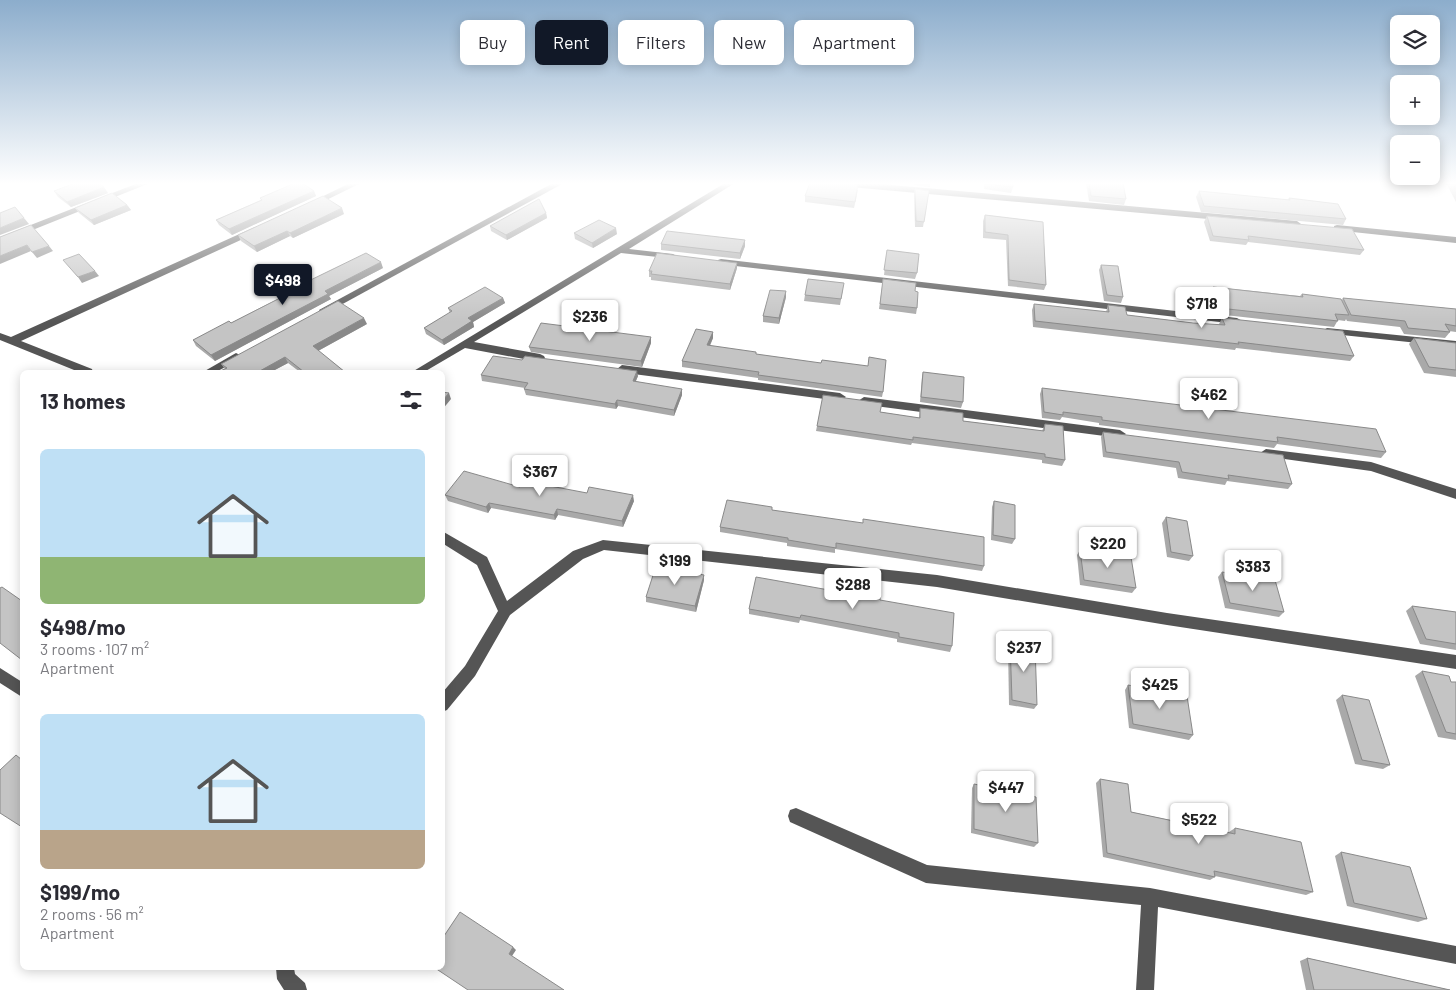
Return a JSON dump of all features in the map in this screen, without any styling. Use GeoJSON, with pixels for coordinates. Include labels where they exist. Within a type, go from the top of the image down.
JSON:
{"type":"FeatureCollection","features":[{"type":"Feature","properties":{"kind":"street"},"geometry":{"type":"LineString","coordinates":[[0,240],[28,229]]}},
{"type":"Feature","properties":{"kind":"street"},"geometry":{"type":"LineString","coordinates":[[11,341],[257,229]]}},
{"type":"Feature","properties":{"kind":"street"},"geometry":{"type":"LineString","coordinates":[[311,317],[474,229]]}},
{"type":"Feature","properties":{"kind":"street"},"geometry":{"type":"LineString","coordinates":[[420,370],[653,229]]}},
{"type":"Feature","properties":{"kind":"street"},"geometry":{"type":"LineString","coordinates":[[1343,229],[1456,240]]}},
{"type":"Feature","properties":{"kind":"street"},"geometry":{"type":"LineString","coordinates":[[618,250],[687,258]]}},
{"type":"Feature","properties":{"kind":"street"},"geometry":{"type":"LineString","coordinates":[[706,260],[1250,322]]}},
{"type":"Feature","properties":{"kind":"street"},"geometry":{"type":"LineString","coordinates":[[1318,330],[1456,344]]}},
{"type":"Feature","properties":{"kind":"street"},"geometry":{"type":"LineString","coordinates":[[0,336],[83,370]]}},
{"type":"Feature","properties":{"kind":"street"},"geometry":{"type":"LineString","coordinates":[[464,344],[552,360]]}},
{"type":"Feature","properties":{"kind":"street"},"geometry":{"type":"LineString","coordinates":[[212,370],[242,354]]}},
{"type":"Feature","properties":{"kind":"street"},"geometry":{"type":"LineString","coordinates":[[611,368],[1134,436]]}},
{"type":"Feature","properties":{"kind":"street"},"geometry":{"type":"LineString","coordinates":[[1252,452],[1371,467],[1456,494]]}},
{"type":"Feature","properties":{"kind":"street"},"geometry":{"type":"LineString","coordinates":[[445,538],[482,561],[505,611]]}},
{"type":"Feature","properties":{"kind":"street"},"geometry":{"type":"LineString","coordinates":[[445,700],[470,670],[505,611],[578,556],[602,545],[937,581],[1177,620],[1456,662]]}},
{"type":"Feature","properties":{"kind":"street"},"geometry":{"type":"LineString","coordinates":[[0,675],[20,689]]}},
{"type":"Feature","properties":{"kind":"street"},"geometry":{"type":"LineString","coordinates":[[796,816],[926,874],[1150,897],[1456,955]]}},
{"type":"Feature","properties":{"kind":"street"},"geometry":{"type":"LineString","coordinates":[[1145,990],[1150,897]]}},
{"type":"Feature","properties":{"kind":"street"},"geometry":{"type":"LineString","coordinates":[[285,970],[286,979],[298,990]]}},
{"type":"Feature","properties":{"kind":"building"},"geometry":{"type":"Polygon","coordinates":[[[20,229],[35,229],[49,246],[32,252],[27,245],[0,256],[0,237],[20,229]]]}},
{"type":"Feature","properties":{"kind":"building"},"geometry":{"type":"Polygon","coordinates":[[[251,229],[298,229],[290,233],[287,231],[254,246],[238,235],[251,229]]]}},
{"type":"Feature","properties":{"kind":"building"},"geometry":{"type":"Polygon","coordinates":[[[496,229],[517,229],[506,235],[496,229]]]}},
{"type":"Feature","properties":{"kind":"building"},"geometry":{"type":"Polygon","coordinates":[[[581,229],[614,229],[592,243],[574,233],[581,229]]]}},
{"type":"Feature","properties":{"kind":"building"},"geometry":{"type":"Polygon","coordinates":[[[985,229],[1043,229],[1046,285],[1009,280],[1008,235],[985,232],[985,229]]]}},
{"type":"Feature","properties":{"kind":"building"},"geometry":{"type":"Polygon","coordinates":[[[1211,229],[1352,229],[1364,250],[1248,236],[1249,240],[1213,236],[1211,229]]]}},
{"type":"Feature","properties":{"kind":"building"},"geometry":{"type":"Polygon","coordinates":[[[667,231],[745,240],[740,253],[661,244],[667,231]]]}},
{"type":"Feature","properties":{"kind":"building"},"geometry":{"type":"Polygon","coordinates":[[[887,250],[919,254],[917,273],[884,270],[887,250]]]}},
{"type":"Feature","properties":{"kind":"building"},"geometry":{"type":"Polygon","coordinates":[[[366,253],[381,262],[325,291],[328,294],[211,355],[193,340],[229,321],[231,323],[288,294],[286,292],[366,253]]]}},
{"type":"Feature","properties":{"kind":"building"},"geometry":{"type":"Polygon","coordinates":[[[657,253],[737,263],[730,284],[651,274],[652,271],[649,271],[657,253]]]}},
{"type":"Feature","properties":{"kind":"building"},"geometry":{"type":"Polygon","coordinates":[[[79,254],[95,271],[78,277],[63,260],[79,254]]]}},
{"type":"Feature","properties":{"kind":"building"},"geometry":{"type":"Polygon","coordinates":[[[1101,265],[1118,266],[1123,297],[1107,295],[1101,265]]]}},
{"type":"Feature","properties":{"kind":"building"},"geometry":{"type":"Polygon","coordinates":[[[808,279],[844,283],[841,299],[805,295],[808,279]]]}},
{"type":"Feature","properties":{"kind":"building"},"geometry":{"type":"Polygon","coordinates":[[[883,279],[916,283],[915,291],[918,292],[917,308],[880,304],[883,279]]]}},
{"type":"Feature","properties":{"kind":"building"},"geometry":{"type":"Polygon","coordinates":[[[485,287],[503,298],[468,318],[472,321],[442,340],[424,328],[452,311],[448,308],[485,287]]]}},
{"type":"Feature","properties":{"kind":"building"},"geometry":{"type":"Polygon","coordinates":[[[1213,287],[1303,297],[1302,294],[1341,299],[1349,315],[1335,314],[1338,321],[1219,308],[1213,287]]]}},
{"type":"Feature","properties":{"kind":"building"},"geometry":{"type":"Polygon","coordinates":[[[770,290],[786,291],[779,318],[763,316],[770,290]]]}},
{"type":"Feature","properties":{"kind":"building"},"geometry":{"type":"Polygon","coordinates":[[[1343,298],[1456,309],[1456,326],[1445,324],[1450,332],[1408,328],[1405,321],[1351,315],[1343,298]]]}},
{"type":"Feature","properties":{"kind":"building"},"geometry":{"type":"Polygon","coordinates":[[[338,301],[364,318],[313,346],[343,370],[301,370],[285,357],[262,370],[222,370],[227,368],[221,364],[338,301]]]}},
{"type":"Feature","properties":{"kind":"building"},"geometry":{"type":"Polygon","coordinates":[[[1034,304],[1109,312],[1108,305],[1125,307],[1127,315],[1193,323],[1225,325],[1222,318],[1343,331],[1354,356],[1035,321],[1034,304]]]}},
{"type":"Feature","properties":{"kind":"building"},"geometry":{"type":"Polygon","coordinates":[[[541,323],[651,337],[641,361],[529,347],[541,323]]]}},
{"type":"Feature","properties":{"kind":"building"},"geometry":{"type":"Polygon","coordinates":[[[696,329],[713,332],[707,345],[756,352],[756,354],[821,363],[822,360],[868,366],[869,357],[886,360],[883,392],[758,375],[759,372],[682,361],[696,329]]]}},
{"type":"Feature","properties":{"kind":"building"},"geometry":{"type":"Polygon","coordinates":[[[1414,338],[1456,343],[1456,370],[1429,367],[1414,338]]]}},
{"type":"Feature","properties":{"kind":"building"},"geometry":{"type":"Polygon","coordinates":[[[493,356],[522,360],[525,356],[637,371],[633,381],[682,389],[674,410],[617,400],[615,404],[524,389],[528,383],[481,375],[493,356]]]}},
{"type":"Feature","properties":{"kind":"building"},"geometry":{"type":"Polygon","coordinates":[[[923,372],[964,377],[963,402],[921,397],[923,372]]]}},
{"type":"Feature","properties":{"kind":"building"},"geometry":{"type":"Polygon","coordinates":[[[1042,388],[1376,429],[1386,452],[1277,437],[1278,442],[1102,420],[1102,417],[1063,412],[1063,415],[1044,412],[1042,388]]]}},
{"type":"Feature","properties":{"kind":"building"},"geometry":{"type":"Polygon","coordinates":[[[823,395],[882,403],[880,412],[920,418],[920,408],[963,413],[963,421],[1044,431],[1045,424],[1063,426],[1065,460],[1045,457],[1045,454],[913,437],[913,440],[817,426],[823,395]]]}},
{"type":"Feature","properties":{"kind":"building"},"geometry":{"type":"Polygon","coordinates":[[[1103,432],[1283,455],[1292,484],[1228,475],[1229,479],[1182,472],[1179,462],[1106,452],[1103,432]]]}},
{"type":"Feature","properties":{"kind":"building"},"geometry":{"type":"Polygon","coordinates":[[[464,471],[520,487],[524,481],[587,493],[589,487],[633,495],[622,521],[557,509],[554,515],[489,503],[486,507],[445,495],[464,471]]]}},
{"type":"Feature","properties":{"kind":"building"},"geometry":{"type":"Polygon","coordinates":[[[727,500],[772,507],[772,510],[863,523],[863,519],[984,537],[984,566],[836,543],[836,548],[720,527],[727,500]]]}},
{"type":"Feature","properties":{"kind":"building"},"geometry":{"type":"Polygon","coordinates":[[[994,501],[1015,505],[1015,539],[993,535],[994,501]]]}},
{"type":"Feature","properties":{"kind":"building"},"geometry":{"type":"Polygon","coordinates":[[[1166,517],[1187,521],[1193,556],[1171,552],[1166,517]]]}},
{"type":"Feature","properties":{"kind":"building"},"geometry":{"type":"Polygon","coordinates":[[[1080,550],[1131,557],[1136,588],[1084,580],[1080,550]]]}},
{"type":"Feature","properties":{"kind":"building"},"geometry":{"type":"Polygon","coordinates":[[[656,566],[704,575],[695,606],[646,597],[656,566]]]}},
{"type":"Feature","properties":{"kind":"building"},"geometry":{"type":"Polygon","coordinates":[[[1222,572],[1275,580],[1284,612],[1230,603],[1222,572]]]}},
{"type":"Feature","properties":{"kind":"building"},"geometry":{"type":"Polygon","coordinates":[[[756,577],[880,597],[880,600],[954,613],[952,646],[899,637],[899,633],[801,615],[800,618],[749,609],[756,577]]]}},
{"type":"Feature","properties":{"kind":"building"},"geometry":{"type":"Polygon","coordinates":[[[2,587],[20,600],[20,658],[0,643],[0,588],[2,587]]]}},
{"type":"Feature","properties":{"kind":"building"},"geometry":{"type":"Polygon","coordinates":[[[1412,606],[1456,612],[1456,644],[1426,639],[1412,606]]]}},
{"type":"Feature","properties":{"kind":"building"},"geometry":{"type":"Polygon","coordinates":[[[1010,642],[1035,646],[1037,705],[1012,700],[1010,642]]]}},
{"type":"Feature","properties":{"kind":"building"},"geometry":{"type":"Polygon","coordinates":[[[1422,671],[1449,676],[1451,682],[1456,682],[1456,734],[1446,732],[1422,671]]]}},
{"type":"Feature","properties":{"kind":"building"},"geometry":{"type":"Polygon","coordinates":[[[1128,685],[1187,696],[1193,735],[1133,724],[1128,685]]]}},
{"type":"Feature","properties":{"kind":"building"},"geometry":{"type":"Polygon","coordinates":[[[1342,695],[1369,700],[1390,765],[1362,760],[1342,695]]]}},
{"type":"Feature","properties":{"kind":"building"},"geometry":{"type":"Polygon","coordinates":[[[16,755],[20,758],[20,826],[0,813],[0,770],[16,755]]]}},
{"type":"Feature","properties":{"kind":"building"},"geometry":{"type":"Polygon","coordinates":[[[1100,779],[1128,784],[1131,812],[1235,834],[1235,828],[1301,842],[1313,892],[1214,871],[1215,877],[1107,853],[1100,779]]]}},
{"type":"Feature","properties":{"kind":"building"},"geometry":{"type":"Polygon","coordinates":[[[974,784],[1036,797],[1038,843],[974,829],[974,784]]]}},
{"type":"Feature","properties":{"kind":"building"},"geometry":{"type":"Polygon","coordinates":[[[1341,852],[1410,867],[1427,919],[1354,903],[1341,852]]]}},
{"type":"Feature","properties":{"kind":"building"},"geometry":{"type":"Polygon","coordinates":[[[460,912],[513,947],[509,954],[564,990],[468,990],[438,970],[445,970],[445,934],[460,912]]]}},
{"type":"Feature","properties":{"kind":"building"},"geometry":{"type":"Polygon","coordinates":[[[1307,958],[1450,990],[1314,990],[1307,958]]]}}]}
